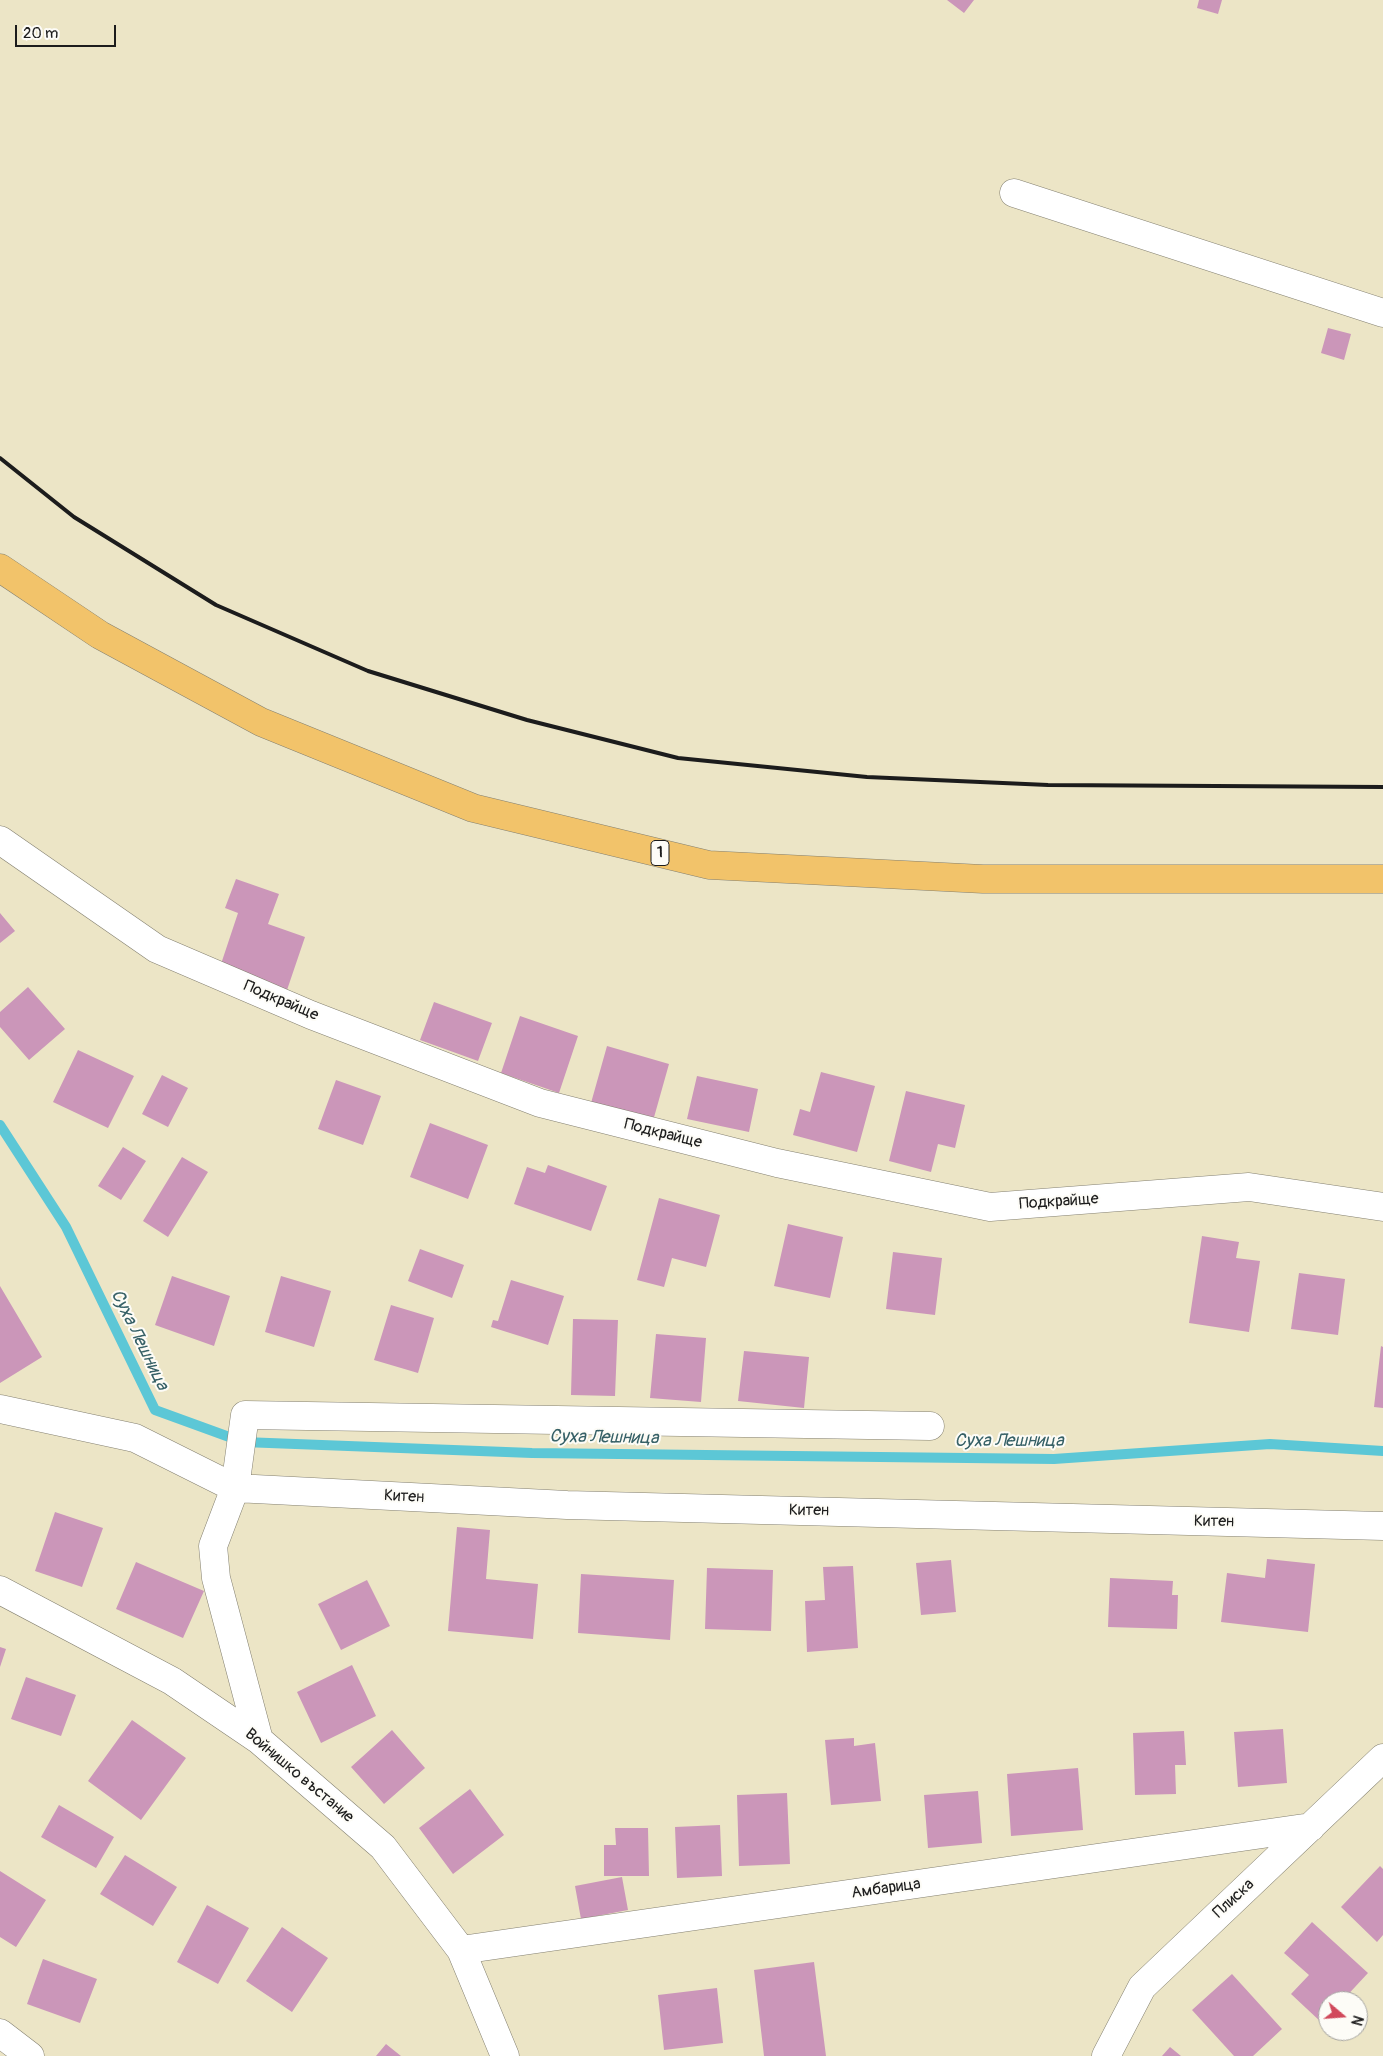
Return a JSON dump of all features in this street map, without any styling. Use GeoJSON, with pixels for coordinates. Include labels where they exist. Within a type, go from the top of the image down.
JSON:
{"type":"FeatureCollection","features":[{"type":"Feature","properties":{"kind":"highway","name":"1"},"geometry":{"type":"LineString","coordinates":[[0,568],[100,635],[261,722],[473,808],[709,865],[983,880],[1383,879]]}},
{"type":"Feature","properties":{"kind":"street"},"geometry":{"type":"LineString","coordinates":[[1014,193],[1383,313]]}},
{"type":"Feature","properties":{"kind":"street","name":"Подкрайще"},"geometry":{"type":"LineString","coordinates":[[0,840],[157,949],[311,1014],[540,1103],[776,1163],[990,1207],[1250,1187],[1383,1206]]}},
{"type":"Feature","properties":{"kind":"street","name":"Китен"},"geometry":{"type":"LineString","coordinates":[[0,1409],[135,1438],[235,1488],[566,1505],[1383,1526]]}},
{"type":"Feature","properties":{"kind":"street"},"geometry":{"type":"LineString","coordinates":[[259,1740],[216,1578],[212,1546],[235,1488],[245,1415],[930,1426]]}},
{"type":"Feature","properties":{"kind":"street","name":"Войнишко въстание"},"geometry":{"type":"LineString","coordinates":[[0,1590],[172,1681],[259,1740],[383,1847],[461,1950],[505,2056]]}},
{"type":"Feature","properties":{"kind":"street","name":"Плиска"},"geometry":{"type":"LineString","coordinates":[[1106,2056],[1142,1987],[1383,1758]]}},
{"type":"Feature","properties":{"kind":"street","name":"Амбарица"},"geometry":{"type":"LineString","coordinates":[[461,1950],[1311,1827]]}},
{"type":"Feature","properties":{"kind":"street"},"geometry":{"type":"LineString","coordinates":[[0,2034],[30,2056]]}},
{"type":"Feature","properties":{"kind":"building"},"geometry":{"type":"Polygon","coordinates":[[[947,0],[974,0],[964,13],[947,0]]]}},
{"type":"Feature","properties":{"kind":"building"},"geometry":{"type":"Polygon","coordinates":[[[1199,0],[1222,0],[1218,14],[1197,8],[1199,0]]]}},
{"type":"Feature","properties":{"kind":"building"},"geometry":{"type":"Polygon","coordinates":[[[1328,328],[1351,334],[1344,360],[1321,353],[1328,328]]]}},
{"type":"Feature","properties":{"kind":"building"},"geometry":{"type":"Polygon","coordinates":[[[236,879],[279,894],[268,924],[305,937],[287,990],[220,967],[238,913],[225,908],[236,879]]]}},
{"type":"Feature","properties":{"kind":"building"},"geometry":{"type":"Polygon","coordinates":[[[0,913],[15,931],[0,943],[0,913]]]}},
{"type":"Feature","properties":{"kind":"building"},"geometry":{"type":"Polygon","coordinates":[[[28,987],[65,1029],[29,1060],[0,1027],[0,1012],[28,987]]]}},
{"type":"Feature","properties":{"kind":"building"},"geometry":{"type":"Polygon","coordinates":[[[434,1002],[492,1023],[478,1061],[420,1040],[434,1002]]]}},
{"type":"Feature","properties":{"kind":"building"},"geometry":{"type":"Polygon","coordinates":[[[520,1016],[578,1036],[559,1093],[501,1073],[520,1016]]]}},
{"type":"Feature","properties":{"kind":"building"},"geometry":{"type":"Polygon","coordinates":[[[607,1046],[669,1064],[651,1128],[591,1103],[607,1046]]]}},
{"type":"Feature","properties":{"kind":"building"},"geometry":{"type":"Polygon","coordinates":[[[78,1050],[134,1076],[108,1128],[53,1102],[78,1050]]]}},
{"type":"Feature","properties":{"kind":"building"},"geometry":{"type":"Polygon","coordinates":[[[821,1072],[875,1086],[857,1152],[793,1135],[800,1109],[810,1112],[821,1072]]]}},
{"type":"Feature","properties":{"kind":"building"},"geometry":{"type":"Polygon","coordinates":[[[162,1075],[188,1088],[168,1127],[142,1114],[162,1075]]]}},
{"type":"Feature","properties":{"kind":"building"},"geometry":{"type":"Polygon","coordinates":[[[697,1076],[758,1089],[749,1132],[687,1119],[697,1076]]]}},
{"type":"Feature","properties":{"kind":"building"},"geometry":{"type":"Polygon","coordinates":[[[336,1080],[381,1096],[363,1145],[318,1129],[336,1080]]]}},
{"type":"Feature","properties":{"kind":"building"},"geometry":{"type":"Polygon","coordinates":[[[906,1091],[965,1105],[955,1148],[938,1144],[931,1172],[889,1161],[906,1091]]]}},
{"type":"Feature","properties":{"kind":"building"},"geometry":{"type":"Polygon","coordinates":[[[430,1123],[488,1145],[468,1199],[410,1177],[430,1123]]]}},
{"type":"Feature","properties":{"kind":"building"},"geometry":{"type":"Polygon","coordinates":[[[123,1147],[146,1161],[121,1200],[98,1186],[123,1147]]]}},
{"type":"Feature","properties":{"kind":"building"},"geometry":{"type":"Polygon","coordinates":[[[182,1157],[208,1172],[168,1237],[143,1221],[182,1157]]]}},
{"type":"Feature","properties":{"kind":"building"},"geometry":{"type":"Polygon","coordinates":[[[548,1165],[607,1186],[591,1231],[514,1204],[527,1167],[545,1173],[548,1165]]]}},
{"type":"Feature","properties":{"kind":"building"},"geometry":{"type":"Polygon","coordinates":[[[659,1198],[720,1215],[706,1267],[672,1258],[664,1287],[637,1280],[659,1198]]]}},
{"type":"Feature","properties":{"kind":"building"},"geometry":{"type":"Polygon","coordinates":[[[788,1224],[843,1237],[830,1298],[774,1286],[788,1224]]]}},
{"type":"Feature","properties":{"kind":"building"},"geometry":{"type":"Polygon","coordinates":[[[1202,1236],[1239,1242],[1236,1258],[1260,1261],[1249,1332],[1189,1323],[1202,1236]]]}},
{"type":"Feature","properties":{"kind":"building"},"geometry":{"type":"Polygon","coordinates":[[[420,1249],[464,1265],[452,1298],[408,1281],[420,1249]]]}},
{"type":"Feature","properties":{"kind":"building"},"geometry":{"type":"Polygon","coordinates":[[[893,1252],[942,1258],[935,1315],[886,1309],[893,1252]]]}},
{"type":"Feature","properties":{"kind":"building"},"geometry":{"type":"Polygon","coordinates":[[[1299,1273],[1345,1279],[1338,1335],[1291,1329],[1299,1273]]]}},
{"type":"Feature","properties":{"kind":"building"},"geometry":{"type":"Polygon","coordinates":[[[172,1276],[230,1296],[214,1346],[155,1325],[172,1276]]]}},
{"type":"Feature","properties":{"kind":"building"},"geometry":{"type":"Polygon","coordinates":[[[281,1276],[331,1291],[314,1347],[265,1332],[281,1276]]]}},
{"type":"Feature","properties":{"kind":"building"},"geometry":{"type":"Polygon","coordinates":[[[511,1280],[564,1296],[548,1345],[491,1327],[493,1320],[498,1321],[511,1280]]]}},
{"type":"Feature","properties":{"kind":"building"},"geometry":{"type":"Polygon","coordinates":[[[0,1286],[42,1357],[0,1383],[0,1286]]]}},
{"type":"Feature","properties":{"kind":"building"},"geometry":{"type":"Polygon","coordinates":[[[391,1305],[434,1318],[418,1373],[374,1360],[391,1305]]]}},
{"type":"Feature","properties":{"kind":"building"},"geometry":{"type":"Polygon","coordinates":[[[573,1319],[618,1320],[615,1396],[571,1395],[573,1319]]]}},
{"type":"Feature","properties":{"kind":"building"},"geometry":{"type":"Polygon","coordinates":[[[656,1334],[706,1338],[701,1402],[650,1398],[656,1334]]]}},
{"type":"Feature","properties":{"kind":"building"},"geometry":{"type":"Polygon","coordinates":[[[1381,1346],[1383,1347],[1383,1408],[1374,1407],[1381,1346]]]}},
{"type":"Feature","properties":{"kind":"building"},"geometry":{"type":"Polygon","coordinates":[[[744,1351],[809,1357],[804,1408],[738,1401],[744,1351]]]}},
{"type":"Feature","properties":{"kind":"building"},"geometry":{"type":"Polygon","coordinates":[[[55,1512],[103,1528],[82,1587],[35,1571],[55,1512]]]}},
{"type":"Feature","properties":{"kind":"building"},"geometry":{"type":"Polygon","coordinates":[[[457,1527],[490,1530],[486,1579],[538,1584],[533,1639],[448,1631],[457,1527]]]}},
{"type":"Feature","properties":{"kind":"building"},"geometry":{"type":"Polygon","coordinates":[[[1267,1559],[1315,1564],[1308,1632],[1221,1622],[1227,1573],[1265,1578],[1267,1559]]]}},
{"type":"Feature","properties":{"kind":"building"},"geometry":{"type":"Polygon","coordinates":[[[951,1560],[956,1612],[921,1615],[916,1563],[951,1560]]]}},
{"type":"Feature","properties":{"kind":"building"},"geometry":{"type":"Polygon","coordinates":[[[136,1562],[204,1591],[183,1638],[116,1609],[136,1562]]]}},
{"type":"Feature","properties":{"kind":"building"},"geometry":{"type":"Polygon","coordinates":[[[853,1566],[858,1648],[807,1652],[805,1601],[825,1600],[823,1567],[853,1566]]]}},
{"type":"Feature","properties":{"kind":"building"},"geometry":{"type":"Polygon","coordinates":[[[707,1568],[773,1570],[771,1631],[705,1629],[707,1568]]]}},
{"type":"Feature","properties":{"kind":"building"},"geometry":{"type":"Polygon","coordinates":[[[581,1574],[674,1580],[670,1640],[578,1633],[581,1574]]]}},
{"type":"Feature","properties":{"kind":"building"},"geometry":{"type":"Polygon","coordinates":[[[1110,1578],[1173,1581],[1172,1595],[1178,1595],[1177,1629],[1108,1627],[1110,1578]]]}},
{"type":"Feature","properties":{"kind":"building"},"geometry":{"type":"Polygon","coordinates":[[[367,1580],[390,1626],[341,1650],[318,1604],[367,1580]]]}},
{"type":"Feature","properties":{"kind":"building"},"geometry":{"type":"Polygon","coordinates":[[[0,1647],[6,1649],[0,1667],[0,1647]]]}},
{"type":"Feature","properties":{"kind":"building"},"geometry":{"type":"Polygon","coordinates":[[[352,1665],[376,1716],[321,1743],[297,1692],[352,1665]]]}},
{"type":"Feature","properties":{"kind":"building"},"geometry":{"type":"Polygon","coordinates":[[[26,1677],[76,1695],[61,1736],[11,1719],[26,1677]]]}},
{"type":"Feature","properties":{"kind":"building"},"geometry":{"type":"Polygon","coordinates":[[[132,1720],[186,1758],[141,1820],[88,1781],[132,1720]]]}},
{"type":"Feature","properties":{"kind":"building"},"geometry":{"type":"Polygon","coordinates":[[[1283,1729],[1287,1783],[1238,1787],[1234,1732],[1283,1729]]]}},
{"type":"Feature","properties":{"kind":"building"},"geometry":{"type":"Polygon","coordinates":[[[392,1730],[425,1768],[384,1804],[351,1767],[392,1730]]]}},
{"type":"Feature","properties":{"kind":"building"},"geometry":{"type":"Polygon","coordinates":[[[1184,1731],[1186,1765],[1175,1765],[1176,1794],[1135,1795],[1133,1733],[1184,1731]]]}},
{"type":"Feature","properties":{"kind":"building"},"geometry":{"type":"Polygon","coordinates":[[[854,1738],[854,1746],[875,1743],[881,1801],[831,1805],[825,1740],[854,1738]]]}},
{"type":"Feature","properties":{"kind":"building"},"geometry":{"type":"Polygon","coordinates":[[[1078,1768],[1083,1830],[1011,1836],[1007,1774],[1078,1768]]]}},
{"type":"Feature","properties":{"kind":"building"},"geometry":{"type":"Polygon","coordinates":[[[470,1789],[504,1835],[453,1874],[419,1828],[470,1789]]]}},
{"type":"Feature","properties":{"kind":"building"},"geometry":{"type":"Polygon","coordinates":[[[978,1791],[982,1843],[928,1848],[924,1795],[978,1791]]]}},
{"type":"Feature","properties":{"kind":"building"},"geometry":{"type":"Polygon","coordinates":[[[787,1793],[790,1864],[739,1866],[737,1795],[787,1793]]]}},
{"type":"Feature","properties":{"kind":"building"},"geometry":{"type":"Polygon","coordinates":[[[59,1805],[114,1837],[96,1868],[41,1837],[59,1805]]]}},
{"type":"Feature","properties":{"kind":"building"},"geometry":{"type":"Polygon","coordinates":[[[720,1825],[722,1876],[677,1878],[675,1827],[720,1825]]]}},
{"type":"Feature","properties":{"kind":"building"},"geometry":{"type":"Polygon","coordinates":[[[615,1828],[648,1828],[649,1876],[604,1876],[604,1845],[616,1845],[615,1828]]]}},
{"type":"Feature","properties":{"kind":"building"},"geometry":{"type":"Polygon","coordinates":[[[125,1855],[177,1887],[153,1926],[100,1894],[125,1855]]]}},
{"type":"Feature","properties":{"kind":"building"},"geometry":{"type":"Polygon","coordinates":[[[1380,1866],[1383,1869],[1383,1935],[1377,1942],[1341,1907],[1380,1866]]]}},
{"type":"Feature","properties":{"kind":"building"},"geometry":{"type":"Polygon","coordinates":[[[0,1871],[46,1900],[16,1947],[0,1937],[0,1871]]]}},
{"type":"Feature","properties":{"kind":"building"},"geometry":{"type":"Polygon","coordinates":[[[622,1877],[628,1910],[581,1919],[575,1886],[622,1877]]]}},
{"type":"Feature","properties":{"kind":"building"},"geometry":{"type":"Polygon","coordinates":[[[207,1905],[249,1928],[218,1984],[177,1962],[207,1905]]]}},
{"type":"Feature","properties":{"kind":"building"},"geometry":{"type":"Polygon","coordinates":[[[1312,1922],[1368,1973],[1351,1991],[1318,1991],[1318,2019],[1291,1994],[1309,1975],[1284,1953],[1312,1922]]]}},
{"type":"Feature","properties":{"kind":"building"},"geometry":{"type":"Polygon","coordinates":[[[282,1927],[328,1958],[292,2012],[246,1981],[282,1927]]]}},
{"type":"Feature","properties":{"kind":"building"},"geometry":{"type":"Polygon","coordinates":[[[43,1959],[97,1979],[80,2023],[27,2004],[43,1959]]]}},
{"type":"Feature","properties":{"kind":"building"},"geometry":{"type":"Polygon","coordinates":[[[814,1962],[826,2056],[764,2056],[754,1970],[814,1962]]]}},
{"type":"Feature","properties":{"kind":"building"},"geometry":{"type":"Polygon","coordinates":[[[1232,1974],[1282,2029],[1253,2056],[1234,2056],[1192,2010],[1232,1974]]]}},
{"type":"Feature","properties":{"kind":"building"},"geometry":{"type":"Polygon","coordinates":[[[717,1988],[723,2043],[664,2050],[658,1995],[717,1988]]]}},
{"type":"Feature","properties":{"kind":"building"},"geometry":{"type":"Polygon","coordinates":[[[386,2044],[401,2056],[376,2056],[386,2044]]]}},
{"type":"Feature","properties":{"kind":"building"},"geometry":{"type":"Polygon","coordinates":[[[1170,2047],[1181,2056],[1162,2056],[1170,2047]]]}},
{"type":"Feature","properties":{"kind":"waterway","name":"Суха Лешница"},"geometry":{"type":"LineString","coordinates":[[0,1125],[66,1227],[155,1410],[243,1442],[532,1453],[1054,1459],[1270,1444],[1383,1451]]}},
{"type":"Feature","properties":{"kind":"railway"},"geometry":{"type":"LineString","coordinates":[[0,458],[74,517],[216,605],[368,671],[527,720],[678,758],[867,777],[1048,785],[1383,787]]}}]}
